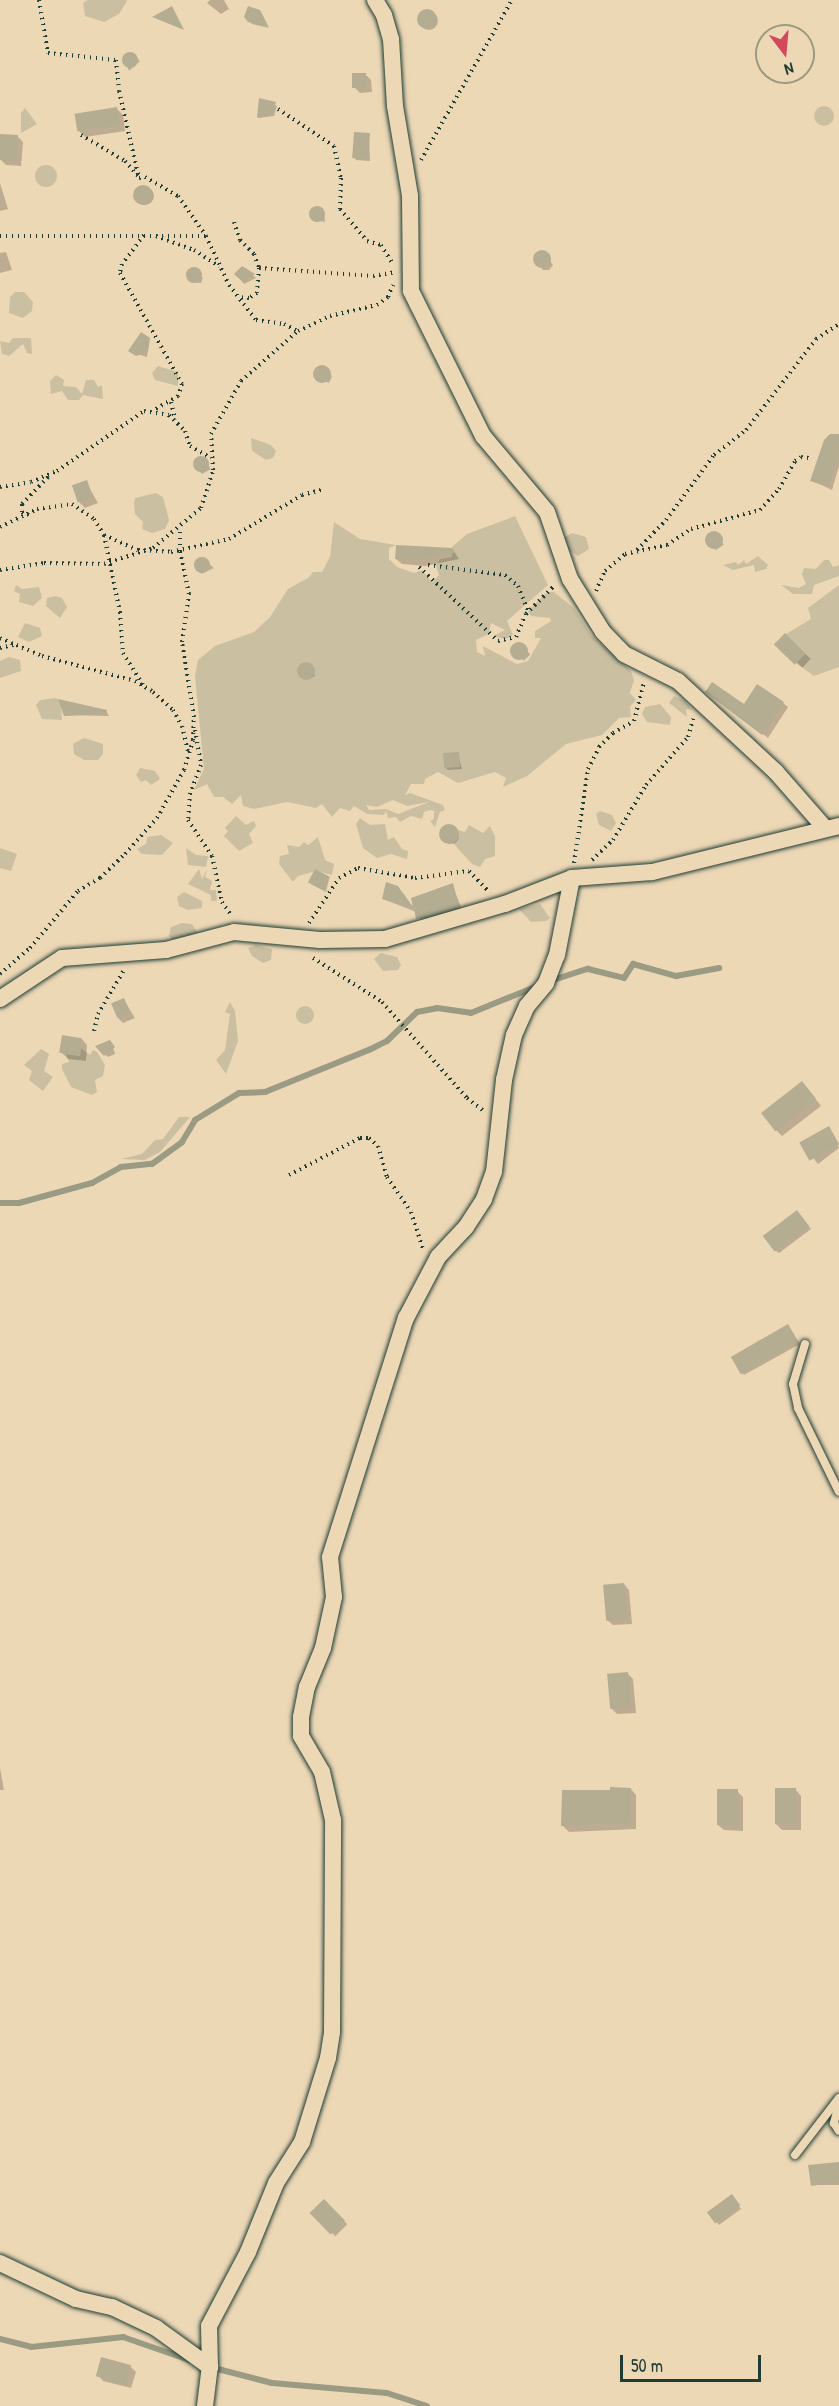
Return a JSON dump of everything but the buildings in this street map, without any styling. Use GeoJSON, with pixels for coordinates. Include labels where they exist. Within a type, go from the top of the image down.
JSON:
{"type":"FeatureCollection","features":[{"type":"Feature","properties":{"kind":"street"},"geometry":{"type":"LineString","coordinates":[[375,0],[384,15],[391,39],[395,106],[407,177],[415,304],[492,451],[547,512],[570,579],[589,612],[624,654],[667,674],[776,772],[832,827]]}},
{"type":"Feature","properties":{"kind":"street"},"geometry":{"type":"LineString","coordinates":[[0,999],[62,958],[127,951],[166,950],[234,932],[295,939],[385,939],[505,904],[572,878],[652,872],[832,827]]}},
{"type":"Feature","properties":{"kind":"street"},"geometry":{"type":"LineString","coordinates":[[205,2406],[210,2367],[208,2326],[248,2252],[276,2183],[302,2142],[328,2058],[333,1820],[322,1773],[301,1736],[301,1717],[307,1687],[323,1648],[334,1597],[330,1557],[406,1317],[428,1276],[484,1199],[495,1172],[504,1080],[514,1035],[557,955],[572,878]]}},
{"type":"Feature","properties":{"kind":"street"},"geometry":{"type":"LineString","coordinates":[[0,2263],[76,2299],[112,2307],[156,2328],[210,2367]]}},
{"type":"Feature","properties":{"kind":"lane"},"geometry":{"type":"LineString","coordinates":[[805,1344],[793,1384],[798,1408],[839,1492]]}},
{"type":"Feature","properties":{"kind":"lane"},"geometry":{"type":"LineString","coordinates":[[795,2156],[839,2098]]}},
{"type":"Feature","properties":{"kind":"lane"},"geometry":{"type":"LineString","coordinates":[[839,2104],[834,2123],[839,2131]]}},
{"type":"Feature","properties":{"kind":"path"},"geometry":{"type":"LineString","coordinates":[[39,0],[48,53],[116,60],[119,91],[140,178]]}},
{"type":"Feature","properties":{"kind":"path"},"geometry":{"type":"LineString","coordinates":[[407,177],[433,142],[460,87],[474,72],[512,0]]}},
{"type":"Feature","properties":{"kind":"path"},"geometry":{"type":"LineString","coordinates":[[144,552],[180,528],[201,508],[213,470],[211,434],[237,387],[298,331],[330,316],[384,302],[399,278],[381,244],[367,241],[340,209],[341,178],[334,146],[278,109]]}},
{"type":"Feature","properties":{"kind":"path"},"geometry":{"type":"LineString","coordinates":[[81,135],[125,161],[140,178]]}},
{"type":"Feature","properties":{"kind":"path"},"geometry":{"type":"LineString","coordinates":[[140,178],[145,177],[178,196],[206,236],[219,266],[238,297],[262,323],[284,324],[298,331]]}},
{"type":"Feature","properties":{"kind":"path"},"geometry":{"type":"LineString","coordinates":[[234,222],[240,240],[254,254],[259,268],[257,293],[249,298],[238,297]]}},
{"type":"Feature","properties":{"kind":"path"},"geometry":{"type":"LineString","coordinates":[[0,236],[150,234],[206,236]]}},
{"type":"Feature","properties":{"kind":"path"},"geometry":{"type":"LineString","coordinates":[[150,234],[194,250],[219,266]]}},
{"type":"Feature","properties":{"kind":"path"},"geometry":{"type":"LineString","coordinates":[[144,235],[122,264],[120,273],[161,352],[180,375],[182,389],[171,402],[153,411]]}},
{"type":"Feature","properties":{"kind":"path"},"geometry":{"type":"LineString","coordinates":[[259,268],[373,276],[396,272]]}},
{"type":"Feature","properties":{"kind":"path"},"geometry":{"type":"LineString","coordinates":[[637,550],[666,520],[714,455],[746,430],[816,339],[839,324]]}},
{"type":"Feature","properties":{"kind":"path"},"geometry":{"type":"LineString","coordinates":[[171,402],[175,421]]}},
{"type":"Feature","properties":{"kind":"path"},"geometry":{"type":"LineString","coordinates":[[29,515],[22,512],[22,504],[52,473],[138,413],[162,411],[185,431],[194,449],[211,458]]}},
{"type":"Feature","properties":{"kind":"path"},"geometry":{"type":"LineString","coordinates":[[589,612],[602,576],[614,561],[637,550],[667,545],[691,529],[760,510],[779,489],[795,461],[801,457],[809,458]]}},
{"type":"Feature","properties":{"kind":"path"},"geometry":{"type":"LineString","coordinates":[[0,487],[52,473]]}},
{"type":"Feature","properties":{"kind":"path"},"geometry":{"type":"LineString","coordinates":[[0,570],[37,564],[75,566],[109,563],[144,552],[180,551],[229,540],[302,495],[324,489]]}},
{"type":"Feature","properties":{"kind":"path"},"geometry":{"type":"LineString","coordinates":[[0,527],[43,507],[72,504],[94,519],[104,535],[123,653],[145,688]]}},
{"type":"Feature","properties":{"kind":"path"},"geometry":{"type":"LineString","coordinates":[[180,528],[180,551],[189,594],[182,642],[201,765],[190,793],[188,820],[212,856],[228,912],[257,934]]}},
{"type":"Feature","properties":{"kind":"path"},"geometry":{"type":"LineString","coordinates":[[104,535],[144,552]]}},
{"type":"Feature","properties":{"kind":"path"},"geometry":{"type":"LineString","coordinates":[[428,565],[505,575],[518,586],[528,611]]}},
{"type":"Feature","properties":{"kind":"path"},"geometry":{"type":"LineString","coordinates":[[419,567],[438,589],[480,622],[491,639],[507,641],[516,638],[528,611],[554,585],[570,579],[602,576]]}},
{"type":"Feature","properties":{"kind":"path"},"geometry":{"type":"LineString","coordinates":[[0,638],[42,656],[84,665],[145,688],[173,710],[183,726],[189,755]]}},
{"type":"Feature","properties":{"kind":"path"},"geometry":{"type":"LineString","coordinates":[[0,648],[18,644]]}},
{"type":"Feature","properties":{"kind":"path"},"geometry":{"type":"LineString","coordinates":[[572,878],[581,797],[588,770],[599,747],[613,733],[634,721],[643,694],[644,680],[639,668],[624,654]]}},
{"type":"Feature","properties":{"kind":"path"},"geometry":{"type":"LineString","coordinates":[[572,878],[613,840],[646,785],[688,737],[694,697]]}},
{"type":"Feature","properties":{"kind":"path"},"geometry":{"type":"LineString","coordinates":[[0,974],[30,948],[78,891],[100,878],[157,818],[189,755],[194,723]]}},
{"type":"Feature","properties":{"kind":"path"},"geometry":{"type":"LineString","coordinates":[[295,939],[339,878],[358,868],[415,878],[469,871],[505,904]]}},
{"type":"Feature","properties":{"kind":"path"},"geometry":{"type":"LineString","coordinates":[[94,1030],[98,1014],[121,980],[127,951]]}},
{"type":"Feature","properties":{"kind":"path"},"geometry":{"type":"LineString","coordinates":[[310,957],[382,1002],[466,1098],[485,1112],[498,1137]]}},
{"type":"Feature","properties":{"kind":"path"},"geometry":{"type":"LineString","coordinates":[[289,1175],[360,1138],[369,1138],[378,1146],[387,1177],[411,1212],[428,1276]]}},
{"type":"Feature","properties":{"kind":"shaded area"},"geometry":{"type":"Polygon","coordinates":[[[88,0],[127,1],[119,14],[104,22],[85,16],[83,3],[88,0]]]}},
{"type":"Feature","properties":{"kind":"shaded area"},"geometry":{"type":"Polygon","coordinates":[[[824,106],[831,109],[834,116],[831,123],[824,126],[817,123],[814,116],[817,109],[824,106]]]}},
{"type":"Feature","properties":{"kind":"shaded area"},"geometry":{"type":"Polygon","coordinates":[[[25,108],[37,124],[21,133],[21,113],[25,108]]]}},
{"type":"Feature","properties":{"kind":"shaded area"},"geometry":{"type":"Polygon","coordinates":[[[46,165],[54,168],[57,176],[54,184],[46,187],[38,184],[35,176],[38,168],[46,165]]]}},
{"type":"Feature","properties":{"kind":"shaded area"},"geometry":{"type":"Polygon","coordinates":[[[15,292],[24,292],[33,302],[32,311],[23,318],[9,313],[10,297],[15,292]]]}},
{"type":"Feature","properties":{"kind":"shaded area"},"geometry":{"type":"Polygon","coordinates":[[[13,338],[31,338],[32,354],[27,353],[23,344],[9,356],[2,354],[0,341],[9,343],[13,338]]]}},
{"type":"Feature","properties":{"kind":"shaded area"},"geometry":{"type":"Polygon","coordinates":[[[158,366],[178,372],[178,386],[155,380],[152,373],[158,366]]]}},
{"type":"Feature","properties":{"kind":"shaded area"},"geometry":{"type":"Polygon","coordinates":[[[56,375],[64,380],[63,386],[76,387],[82,394],[86,380],[94,380],[98,387],[102,385],[103,399],[83,395],[79,400],[68,400],[62,391],[51,394],[50,381],[56,375]]]}},
{"type":"Feature","properties":{"kind":"shaded area"},"geometry":{"type":"Polygon","coordinates":[[[251,438],[271,445],[276,451],[273,458],[266,460],[252,451],[251,438]]]}},
{"type":"Feature","properties":{"kind":"shaded area"},"geometry":{"type":"Polygon","coordinates":[[[156,493],[163,497],[169,520],[165,529],[152,533],[142,529],[143,522],[135,514],[134,504],[135,498],[156,493]]]}},
{"type":"Feature","properties":{"kind":"shaded area"},"geometry":{"type":"Polygon","coordinates":[[[515,516],[548,585],[507,621],[513,635],[506,639],[493,636],[505,630],[491,623],[489,634],[476,640],[477,652],[485,656],[483,646],[517,664],[528,661],[541,638],[535,638],[535,631],[551,621],[550,618],[531,616],[528,611],[547,592],[554,592],[574,608],[591,635],[631,671],[634,680],[630,693],[636,700],[630,707],[631,717],[619,718],[602,735],[566,744],[527,776],[503,787],[506,778],[495,772],[458,783],[438,772],[425,779],[424,784],[411,784],[405,795],[410,793],[443,805],[445,810],[440,812],[435,827],[430,821],[434,819],[434,811],[430,810],[424,812],[422,819],[411,816],[400,822],[396,817],[388,818],[386,811],[384,815],[367,814],[354,806],[350,811],[340,808],[332,817],[322,804],[316,808],[287,802],[254,809],[243,806],[241,795],[232,804],[223,797],[214,797],[207,784],[194,790],[204,769],[195,676],[198,660],[215,646],[254,632],[270,617],[288,589],[308,578],[313,572],[322,572],[330,557],[334,522],[360,539],[396,545],[389,548],[389,559],[397,567],[414,573],[422,570],[432,582],[439,575],[436,566],[440,559],[452,557],[452,547],[467,534],[515,516]],[[393,800],[377,807],[366,805],[369,810],[386,809],[398,814],[429,802],[407,806],[393,800]]]}},
{"type":"Feature","properties":{"kind":"shaded area"},"geometry":{"type":"Polygon","coordinates":[[[572,533],[586,537],[589,549],[578,556],[568,550],[564,538],[572,533]]]}},
{"type":"Feature","properties":{"kind":"shaded area"},"geometry":{"type":"Polygon","coordinates":[[[758,556],[768,565],[766,569],[755,572],[754,565],[733,570],[723,565],[736,562],[738,565],[744,560],[746,564],[758,556]]]}},
{"type":"Feature","properties":{"kind":"shaded area"},"geometry":{"type":"Polygon","coordinates":[[[824,560],[829,560],[833,567],[839,565],[839,576],[814,585],[812,594],[793,594],[781,585],[799,588],[806,584],[802,574],[804,568],[816,569],[824,560]]]}},
{"type":"Feature","properties":{"kind":"shaded area"},"geometry":{"type":"Polygon","coordinates":[[[16,585],[22,589],[39,587],[42,598],[33,606],[19,602],[20,594],[14,591],[16,585]]]}},
{"type":"Feature","properties":{"kind":"shaded area"},"geometry":{"type":"Polygon","coordinates":[[[839,585],[839,667],[814,676],[796,663],[806,653],[786,634],[811,619],[808,608],[839,585]]]}},
{"type":"Feature","properties":{"kind":"shaded area"},"geometry":{"type":"Polygon","coordinates":[[[55,596],[62,598],[67,607],[60,618],[46,606],[47,598],[55,596]]]}},
{"type":"Feature","properties":{"kind":"shaded area"},"geometry":{"type":"Polygon","coordinates":[[[25,623],[40,628],[42,636],[29,642],[18,637],[25,623]]]}},
{"type":"Feature","properties":{"kind":"shaded area"},"geometry":{"type":"Polygon","coordinates":[[[9,657],[20,660],[21,671],[0,678],[0,661],[9,657]]]}},
{"type":"Feature","properties":{"kind":"shaded area"},"geometry":{"type":"Polygon","coordinates":[[[674,696],[685,701],[692,710],[686,709],[687,717],[669,703],[674,696]]]}},
{"type":"Feature","properties":{"kind":"shaded area"},"geometry":{"type":"Polygon","coordinates":[[[56,698],[61,702],[62,720],[42,719],[36,705],[40,700],[56,698]]]}},
{"type":"Feature","properties":{"kind":"shaded area"},"geometry":{"type":"Polygon","coordinates":[[[660,704],[671,717],[670,725],[647,722],[642,714],[645,707],[660,704]]]}},
{"type":"Feature","properties":{"kind":"shaded area"},"geometry":{"type":"Polygon","coordinates":[[[84,738],[103,744],[103,754],[98,760],[84,760],[74,754],[73,744],[84,738]]]}},
{"type":"Feature","properties":{"kind":"shaded area"},"geometry":{"type":"Polygon","coordinates":[[[140,768],[155,771],[160,779],[151,785],[146,780],[141,782],[136,775],[140,768]]]}},
{"type":"Feature","properties":{"kind":"shaded area"},"geometry":{"type":"Polygon","coordinates":[[[600,811],[612,815],[616,823],[611,831],[599,825],[596,814],[600,811]]]}},
{"type":"Feature","properties":{"kind":"shaded area"},"geometry":{"type":"Polygon","coordinates":[[[236,816],[246,825],[254,821],[256,826],[249,834],[253,843],[239,851],[224,836],[228,831],[225,828],[236,816]]]}},
{"type":"Feature","properties":{"kind":"shaded area"},"geometry":{"type":"Polygon","coordinates":[[[360,818],[370,825],[385,824],[388,840],[394,837],[402,849],[408,851],[407,859],[391,854],[377,858],[363,848],[356,824],[360,818]]]}},
{"type":"Feature","properties":{"kind":"shaded area"},"geometry":{"type":"Polygon","coordinates":[[[469,825],[483,833],[490,826],[495,836],[495,856],[485,859],[480,867],[472,864],[453,843],[459,836],[458,830],[465,832],[469,825]]]}},
{"type":"Feature","properties":{"kind":"shaded area"},"geometry":{"type":"Polygon","coordinates":[[[161,835],[173,843],[162,855],[142,854],[137,849],[146,844],[147,837],[161,835]]]}},
{"type":"Feature","properties":{"kind":"shaded area"},"geometry":{"type":"Polygon","coordinates":[[[318,837],[325,860],[334,864],[332,875],[316,871],[298,876],[293,882],[279,864],[280,856],[289,854],[287,845],[299,847],[304,842],[308,845],[318,837]]]}},
{"type":"Feature","properties":{"kind":"shaded area"},"geometry":{"type":"Polygon","coordinates":[[[0,848],[17,854],[11,871],[0,868],[0,848]]]}},
{"type":"Feature","properties":{"kind":"shaded area"},"geometry":{"type":"Polygon","coordinates":[[[186,848],[196,855],[208,856],[206,867],[188,865],[186,848]]]}},
{"type":"Feature","properties":{"kind":"shaded area"},"geometry":{"type":"Polygon","coordinates":[[[199,869],[202,879],[207,869],[205,877],[212,881],[210,890],[216,890],[217,901],[211,901],[211,895],[188,884],[199,869]]]}},
{"type":"Feature","properties":{"kind":"shaded area"},"geometry":{"type":"Polygon","coordinates":[[[184,892],[202,901],[202,908],[188,910],[179,906],[177,897],[184,892]]]}},
{"type":"Feature","properties":{"kind":"shaded area"},"geometry":{"type":"Polygon","coordinates":[[[540,904],[550,918],[546,921],[531,922],[519,909],[540,904]]]}},
{"type":"Feature","properties":{"kind":"shaded area"},"geometry":{"type":"Polygon","coordinates":[[[182,923],[192,924],[198,934],[174,941],[169,936],[171,927],[182,923]]]}},
{"type":"Feature","properties":{"kind":"shaded area"},"geometry":{"type":"Polygon","coordinates":[[[256,945],[272,949],[271,960],[263,963],[252,956],[248,948],[256,945]]]}},
{"type":"Feature","properties":{"kind":"shaded area"},"geometry":{"type":"Polygon","coordinates":[[[381,953],[397,957],[401,965],[398,970],[383,971],[374,959],[381,953]]]}},
{"type":"Feature","properties":{"kind":"shaded area"},"geometry":{"type":"Polygon","coordinates":[[[230,1002],[235,1011],[238,1041],[226,1074],[216,1060],[225,1050],[230,1014],[225,1012],[230,1002]]]}},
{"type":"Feature","properties":{"kind":"shaded area"},"geometry":{"type":"Polygon","coordinates":[[[305,1006],[313,1011],[314,1015],[309,1023],[305,1024],[297,1019],[296,1015],[301,1007],[305,1006]]]}},
{"type":"Feature","properties":{"kind":"shaded area"},"geometry":{"type":"Polygon","coordinates":[[[81,1048],[90,1055],[93,1050],[97,1052],[105,1065],[103,1076],[95,1080],[97,1092],[92,1095],[71,1087],[62,1069],[62,1064],[69,1062],[66,1054],[80,1056],[81,1048]]]}},
{"type":"Feature","properties":{"kind":"shaded area"},"geometry":{"type":"Polygon","coordinates":[[[41,1049],[49,1054],[44,1071],[53,1077],[43,1091],[29,1080],[32,1071],[24,1065],[41,1049]]]}},
{"type":"Feature","properties":{"kind":"shaded area"},"geometry":{"type":"Polygon","coordinates":[[[179,1117],[190,1117],[160,1152],[145,1160],[121,1159],[142,1154],[155,1140],[163,1139],[179,1117]]]}},
{"type":"Feature","properties":{"kind":"waterway"},"geometry":{"type":"LineString","coordinates":[[550,981],[588,969],[624,978],[633,964],[676,976],[719,968]]}},
{"type":"Feature","properties":{"kind":"waterway"},"geometry":{"type":"LineString","coordinates":[[0,1203],[19,1203],[92,1183],[121,1167],[152,1164],[182,1142],[195,1120],[239,1093],[265,1092],[371,1049],[387,1041],[417,1012],[437,1008],[471,1013],[537,986]]}},
{"type":"Feature","properties":{"kind":"waterway"},"geometry":{"type":"LineString","coordinates":[[0,2339],[31,2347],[123,2337],[189,2360]]}},
{"type":"Feature","properties":{"kind":"waterway"},"geometry":{"type":"LineString","coordinates":[[210,2367],[272,2383],[387,2393],[427,2406]]}}]}
